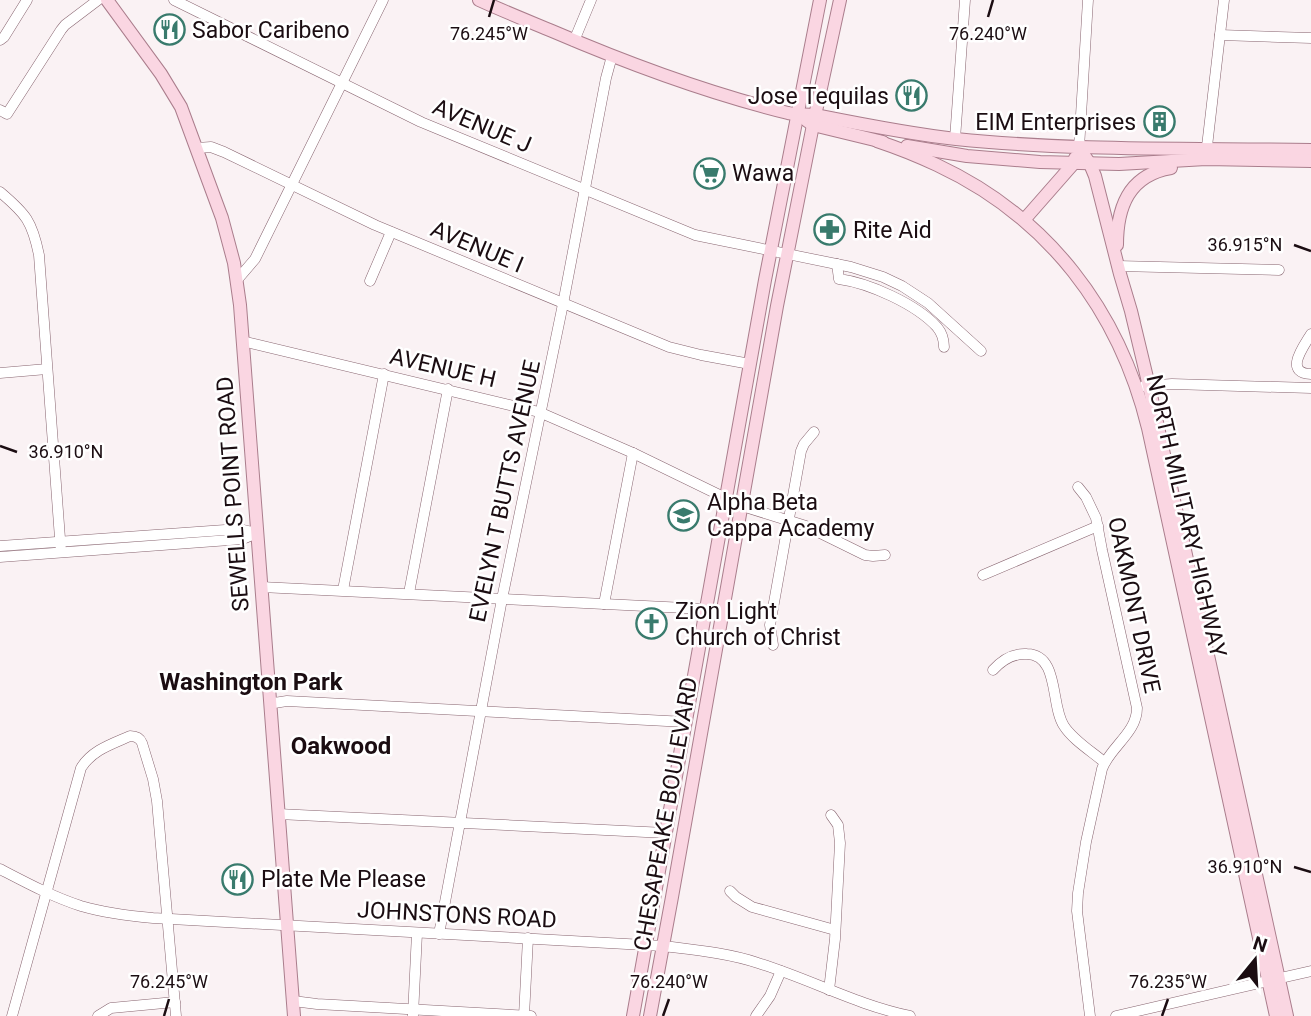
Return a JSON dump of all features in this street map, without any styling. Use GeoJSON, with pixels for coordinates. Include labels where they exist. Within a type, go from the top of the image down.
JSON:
{"type":"FeatureCollection","features":[{"type":"Feature","properties":{"kind":"main road","name":"SEWELLS POINT ROAD"},"geometry":{"type":"LineString","coordinates":[[107,0],[174,93],[181,107],[222,218],[237,280],[294,1016]]}},
{"type":"Feature","properties":{"kind":"main road","name":"CHESAPEAKE BOULEVARD"},"geometry":{"type":"LineString","coordinates":[[633,1016],[750,364],[820,0]]}},
{"type":"Feature","properties":{"kind":"main road","name":"CHESAPEAKE BOULEVARD"},"geometry":{"type":"LineString","coordinates":[[650,1016],[788,253],[840,0]]}},
{"type":"Feature","properties":{"kind":"main road"},"geometry":{"type":"LineString","coordinates":[[486,1],[574,41],[698,87],[797,114],[877,141],[1001,160],[1090,164],[1147,164],[1206,154],[1311,150]]}},
{"type":"Feature","properties":{"kind":"main road"},"geometry":{"type":"LineString","coordinates":[[814,120],[954,139],[1311,161]]}},
{"type":"Feature","properties":{"kind":"main road","name":"NORTH MILITARY HIGHWAY"},"geometry":{"type":"LineString","coordinates":[[877,141],[959,176],[1024,220],[1052,247],[1074,274],[1104,317],[1142,386]]}},
{"type":"Feature","properties":{"kind":"main road"},"geometry":{"type":"LineString","coordinates":[[1024,220],[1074,163],[1079,148]]}},
{"type":"Feature","properties":{"kind":"main road","name":"NORTH MILITARY HIGHWAY"},"geometry":{"type":"LineString","coordinates":[[1079,148],[1090,164],[1101,195],[1131,311],[1142,386],[1274,980],[1287,1016]]}},
{"type":"Feature","properties":{"kind":"main road"},"geometry":{"type":"LineString","coordinates":[[1118,266],[1118,219],[1129,194],[1143,180],[1161,170],[1192,164],[1206,154]]}},
{"type":"Feature","properties":{"kind":"main road"},"geometry":{"type":"LineString","coordinates":[[1043,198],[1039,223],[1052,247]]}},
{"type":"Feature","properties":{"kind":"main road","name":"NORTH MILITARY HIGHWAY"},"geometry":{"type":"LineString","coordinates":[[1274,980],[1276,1016]]}},
{"type":"Feature","properties":{"kind":"street"},"geometry":{"type":"LineString","coordinates":[[0,40],[27,0]]}},
{"type":"Feature","properties":{"kind":"street"},"geometry":{"type":"LineString","coordinates":[[3,112],[65,25],[99,0]]}},
{"type":"Feature","properties":{"kind":"street","name":"AVENUE J"},"geometry":{"type":"LineString","coordinates":[[174,0],[421,122],[695,235],[871,273],[913,292],[941,313],[981,351]]}},
{"type":"Feature","properties":{"kind":"street"},"geometry":{"type":"LineString","coordinates":[[237,280],[254,259],[383,0]]}},
{"type":"Feature","properties":{"kind":"street"},"geometry":{"type":"LineString","coordinates":[[574,41],[591,0]]}},
{"type":"Feature","properties":{"kind":"street"},"geometry":{"type":"LineString","coordinates":[[954,139],[965,0]]}},
{"type":"Feature","properties":{"kind":"street"},"geometry":{"type":"LineString","coordinates":[[1079,148],[1088,0]]}},
{"type":"Feature","properties":{"kind":"street"},"geometry":{"type":"LineString","coordinates":[[1206,154],[1224,0]]}},
{"type":"Feature","properties":{"kind":"street"},"geometry":{"type":"LineString","coordinates":[[1220,35],[1311,38]]}},
{"type":"Feature","properties":{"kind":"street","name":"EVELYN T BUTTS AVENUE"},"geometry":{"type":"LineString","coordinates":[[439,934],[502,599],[612,56]]}},
{"type":"Feature","properties":{"kind":"street"},"geometry":{"type":"LineString","coordinates":[[1311,143],[1311,150]]}},
{"type":"Feature","properties":{"kind":"street","name":"AVENUE I"},"geometry":{"type":"LineString","coordinates":[[197,148],[211,147],[391,232],[669,347],[750,364]]}},
{"type":"Feature","properties":{"kind":"street"},"geometry":{"type":"LineString","coordinates":[[0,192],[20,208],[31,224],[39,255],[61,547]]}},
{"type":"Feature","properties":{"kind":"street"},"geometry":{"type":"LineString","coordinates":[[370,281],[391,232]]}},
{"type":"Feature","properties":{"kind":"street"},"geometry":{"type":"LineString","coordinates":[[838,264],[839,279],[864,285],[904,303],[936,326],[944,339],[944,347]]}},
{"type":"Feature","properties":{"kind":"street"},"geometry":{"type":"LineString","coordinates":[[1118,266],[1279,270]]}},
{"type":"Feature","properties":{"kind":"street"},"geometry":{"type":"LineString","coordinates":[[1311,334],[1296,364],[1304,373],[1311,373]]}},
{"type":"Feature","properties":{"kind":"street","name":"AVENUE H"},"geometry":{"type":"LineString","coordinates":[[242,341],[539,412],[742,506],[789,520],[866,555],[885,555]]}},
{"type":"Feature","properties":{"kind":"street"},"geometry":{"type":"LineString","coordinates":[[0,373],[47,369]]}},
{"type":"Feature","properties":{"kind":"street"},"geometry":{"type":"LineString","coordinates":[[343,590],[384,374]]}},
{"type":"Feature","properties":{"kind":"street"},"geometry":{"type":"LineString","coordinates":[[1142,386],[1311,388]]}},
{"type":"Feature","properties":{"kind":"street"},"geometry":{"type":"LineString","coordinates":[[409,593],[448,389]]}},
{"type":"Feature","properties":{"kind":"street"},"geometry":{"type":"LineString","coordinates":[[773,645],[770,625],[801,451],[808,437],[814,432]]}},
{"type":"Feature","properties":{"kind":"street"},"geometry":{"type":"LineString","coordinates":[[604,604],[632,453]]}},
{"type":"Feature","properties":{"kind":"street","name":"OAKMONT DRIVE"},"geometry":{"type":"LineString","coordinates":[[1078,487],[1093,508],[1098,526],[1138,708],[1135,721],[1104,762],[1078,893],[1077,911],[1090,1016]]}},
{"type":"Feature","properties":{"kind":"street"},"geometry":{"type":"LineString","coordinates":[[984,575],[1098,526]]}},
{"type":"Feature","properties":{"kind":"street"},"geometry":{"type":"LineString","coordinates":[[0,546],[61,547],[243,539],[257,533]]}},
{"type":"Feature","properties":{"kind":"street"},"geometry":{"type":"LineString","coordinates":[[0,557],[61,547]]}},
{"type":"Feature","properties":{"kind":"street"},"geometry":{"type":"LineString","coordinates":[[261,587],[706,609]]}},
{"type":"Feature","properties":{"kind":"street"},"geometry":{"type":"LineString","coordinates":[[993,670],[1005,660],[1021,654],[1041,658],[1048,668],[1063,725],[1104,762]]}},
{"type":"Feature","properties":{"kind":"street"},"geometry":{"type":"LineString","coordinates":[[270,707],[279,701],[686,722]]}},
{"type":"Feature","properties":{"kind":"street"},"geometry":{"type":"LineString","coordinates":[[12,1016],[79,772],[95,752],[130,737],[139,738],[142,743],[157,801],[176,1016]]}},
{"type":"Feature","properties":{"kind":"street"},"geometry":{"type":"LineString","coordinates":[[278,814],[666,833]]}},
{"type":"Feature","properties":{"kind":"street"},"geometry":{"type":"LineString","coordinates":[[830,990],[840,842],[838,825],[831,815]]}},
{"type":"Feature","properties":{"kind":"street","name":"JOHNSTONS ROAD"},"geometry":{"type":"LineString","coordinates":[[0,869],[74,903],[125,915],[663,946],[743,959],[890,1014],[906,1016]]}},
{"type":"Feature","properties":{"kind":"street"},"geometry":{"type":"LineString","coordinates":[[730,891],[752,907],[835,930]]}},
{"type":"Feature","properties":{"kind":"street"},"geometry":{"type":"LineString","coordinates":[[413,1013],[417,933]]}},
{"type":"Feature","properties":{"kind":"street"},"geometry":{"type":"LineString","coordinates":[[524,1016],[528,938]]}},
{"type":"Feature","properties":{"kind":"street"},"geometry":{"type":"LineString","coordinates":[[756,1016],[770,996],[781,971]]}},
{"type":"Feature","properties":{"kind":"street"},"geometry":{"type":"LineString","coordinates":[[1116,1016],[1311,971]]}},
{"type":"Feature","properties":{"kind":"street"},"geometry":{"type":"LineString","coordinates":[[293,1001],[413,1013],[531,1016]]}},
{"type":"Feature","properties":{"kind":"street"},"geometry":{"type":"LineString","coordinates":[[98,1016],[111,1008],[175,1002]]}},
{"type":"Feature","properties":{"kind":"place","name":"Sabor Caribeno"},"geometry":{"type":"Point","coordinates":[169,30]}},
{"type":"Feature","properties":{"kind":"place","name":"Jose Tequilas"},"geometry":{"type":"Point","coordinates":[912,96]}},
{"type":"Feature","properties":{"kind":"place","name":"EIM Enterprises"},"geometry":{"type":"Point","coordinates":[1159,122]}},
{"type":"Feature","properties":{"kind":"place","name":"Wawa"},"geometry":{"type":"Point","coordinates":[709,173]}},
{"type":"Feature","properties":{"kind":"place","name":"Rite Aid"},"geometry":{"type":"Point","coordinates":[830,230]}},
{"type":"Feature","properties":{"kind":"place","name":"Alpha Beta Cappa Academy"},"geometry":{"type":"Point","coordinates":[684,515]}},
{"type":"Feature","properties":{"kind":"place","name":"Zion Light Church of Christ"},"geometry":{"type":"Point","coordinates":[652,624]}},
{"type":"Feature","properties":{"kind":"place","name":"Plate Me Please"},"geometry":{"type":"Point","coordinates":[238,879]}},
{"type":"Feature","properties":{"kind":"district","name":"Washington Park"},"geometry":{"type":"Point","coordinates":[251,682]}},
{"type":"Feature","properties":{"kind":"district","name":"Oakwood"},"geometry":{"type":"Point","coordinates":[341,746]}}]}
